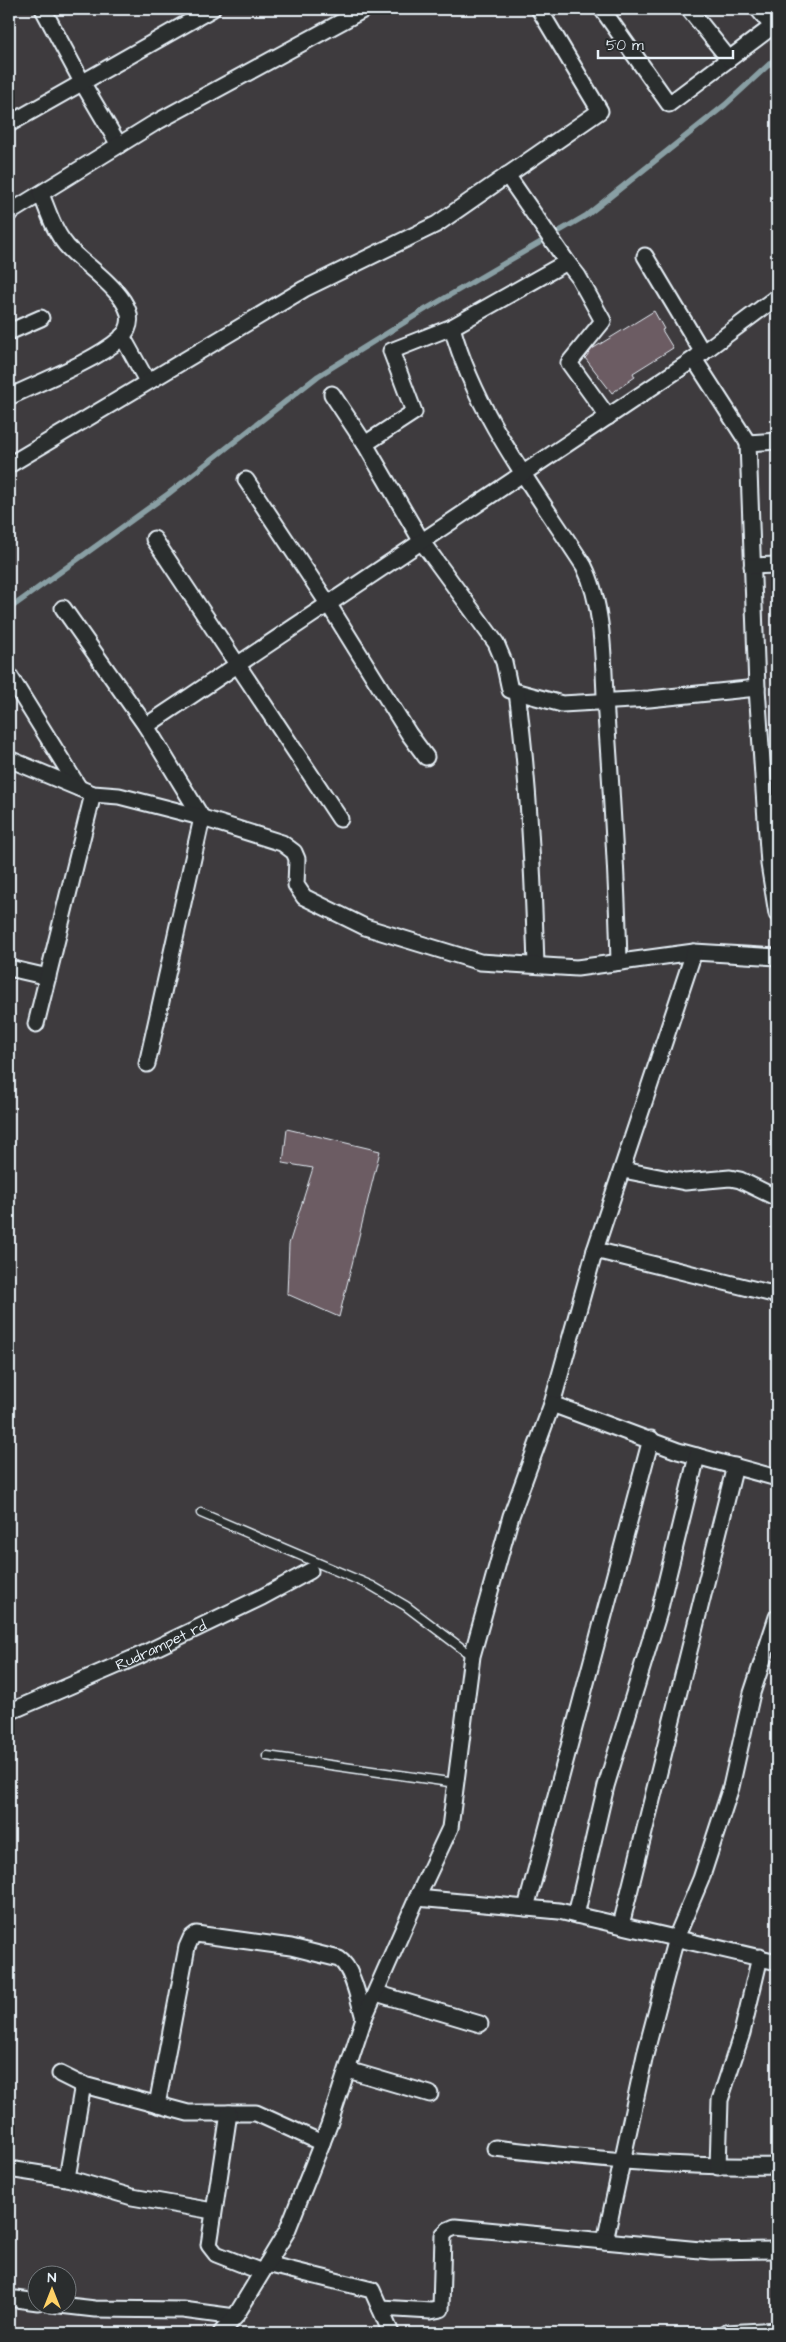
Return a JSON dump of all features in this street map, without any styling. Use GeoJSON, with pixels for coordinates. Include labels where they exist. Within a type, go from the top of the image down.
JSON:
{"type":"FeatureCollection","features":[{"type":"Feature","properties":{"kind":"street"},"geometry":{"type":"LineString","coordinates":[[43,9],[82,82],[120,145]]}},
{"type":"Feature","properties":{"kind":"street"},"geometry":{"type":"LineString","coordinates":[[9,124],[82,82],[192,14],[212,9]]}},
{"type":"Feature","properties":{"kind":"street"},"geometry":{"type":"LineString","coordinates":[[10,210],[41,194],[153,124],[365,9]]}},
{"type":"Feature","properties":{"kind":"street"},"geometry":{"type":"LineString","coordinates":[[9,465],[304,289],[438,224],[600,111],[539,9]]}},
{"type":"Feature","properties":{"kind":"street"},"geometry":{"type":"LineString","coordinates":[[602,9],[669,104],[775,25],[758,9]]}},
{"type":"Feature","properties":{"kind":"street"},"geometry":{"type":"LineString","coordinates":[[689,9],[729,60]]}},
{"type":"Feature","properties":{"kind":"street"},"geometry":{"type":"LineString","coordinates":[[507,175],[578,276],[603,321],[569,363],[608,417]]}},
{"type":"Feature","properties":{"kind":"street"},"geometry":{"type":"LineString","coordinates":[[9,398],[97,354],[122,336],[130,319],[129,310],[108,283],[66,245],[41,194]]}},
{"type":"Feature","properties":{"kind":"street"},"geometry":{"type":"LineString","coordinates":[[645,256],[748,443],[757,688],[771,813],[769,864],[777,914]]}},
{"type":"Feature","properties":{"kind":"street"},"geometry":{"type":"LineString","coordinates":[[365,444],[414,412],[391,351],[452,327],[565,258]]}},
{"type":"Feature","properties":{"kind":"street"},"geometry":{"type":"LineString","coordinates":[[146,726],[329,605],[774,304]]}},
{"type":"Feature","properties":{"kind":"street"},"geometry":{"type":"LineString","coordinates":[[9,332],[41,318]]}},
{"type":"Feature","properties":{"kind":"street"},"geometry":{"type":"LineString","coordinates":[[452,327],[460,357],[485,412],[584,566],[593,584],[599,625],[605,702],[616,870],[619,962]]}},
{"type":"Feature","properties":{"kind":"street"},"geometry":{"type":"LineString","coordinates":[[122,336],[148,381]]}},
{"type":"Feature","properties":{"kind":"street"},"geometry":{"type":"LineString","coordinates":[[332,394],[365,444],[422,542],[496,643],[504,662],[510,690],[562,704],[605,702],[757,688]]}},
{"type":"Feature","properties":{"kind":"street"},"geometry":{"type":"LineString","coordinates":[[748,443],[777,441]]}},
{"type":"Feature","properties":{"kind":"street"},"geometry":{"type":"LineString","coordinates":[[246,480],[329,605],[409,734],[426,757]]}},
{"type":"Feature","properties":{"kind":"street"},"geometry":{"type":"LineString","coordinates":[[154,538],[340,819]]}},
{"type":"Feature","properties":{"kind":"street"},"geometry":{"type":"LineString","coordinates":[[752,566],[777,564]]}},
{"type":"Feature","properties":{"kind":"street"},"geometry":{"type":"LineString","coordinates":[[62,608],[146,726],[202,818],[147,1064]]}},
{"type":"Feature","properties":{"kind":"street"},"geometry":{"type":"LineString","coordinates":[[9,675],[79,788]]}},
{"type":"Feature","properties":{"kind":"street"},"geometry":{"type":"LineString","coordinates":[[517,692],[531,831],[536,965]]}},
{"type":"Feature","properties":{"kind":"street"},"geometry":{"type":"LineString","coordinates":[[9,759],[94,794],[119,796],[202,818],[282,843],[294,852],[297,859],[296,885],[304,897],[365,927],[480,962],[577,968],[694,952],[777,957]]}},
{"type":"Feature","properties":{"kind":"street"},"geometry":{"type":"LineString","coordinates":[[36,1024],[94,794]]}},
{"type":"Feature","properties":{"kind":"street"},"geometry":{"type":"LineString","coordinates":[[221,2333],[234,2317],[287,2231],[322,2143],[364,2018],[450,1828],[472,1656],[511,1516],[552,1404],[596,1250],[694,952]]}},
{"type":"Feature","properties":{"kind":"street"},"geometry":{"type":"LineString","coordinates":[[9,968],[48,977]]}},
{"type":"Feature","properties":{"kind":"street"},"geometry":{"type":"LineString","coordinates":[[623,1170],[685,1182],[730,1178],[740,1180],[777,1198]]}},
{"type":"Feature","properties":{"kind":"street"},"geometry":{"type":"LineString","coordinates":[[596,1250],[777,1295]]}},
{"type":"Feature","properties":{"kind":"street"},"geometry":{"type":"LineString","coordinates":[[552,1404],[697,1456],[777,1478]]}},
{"type":"Feature","properties":{"kind":"street"},"geometry":{"type":"LineString","coordinates":[[526,1908],[651,1439]]}},
{"type":"Feature","properties":{"kind":"street"},"geometry":{"type":"LineString","coordinates":[[576,1915],[606,1786],[659,1612],[697,1456]]}},
{"type":"Feature","properties":{"kind":"street"},"geometry":{"type":"LineString","coordinates":[[621,1925],[735,1466]]}},
{"type":"Feature","properties":{"kind":"street","name":"Rudrampet rd"},"geometry":{"type":"LineString","coordinates":[[9,1712],[141,1655],[262,1597],[310,1571]]}},
{"type":"Feature","properties":{"kind":"street"},"geometry":{"type":"LineString","coordinates":[[604,2241],[644,2055],[676,1938],[701,1880],[731,1787],[752,1693],[777,1617]]}},
{"type":"Feature","properties":{"kind":"street"},"geometry":{"type":"LineString","coordinates":[[417,1898],[526,1908],[576,1915],[777,1962]]}},
{"type":"Feature","properties":{"kind":"street"},"geometry":{"type":"LineString","coordinates":[[157,2105],[187,1947],[191,1938],[196,1934],[291,1947],[339,1959],[345,1963],[349,1972],[364,2018]]}},
{"type":"Feature","properties":{"kind":"street"},"geometry":{"type":"LineString","coordinates":[[718,2167],[720,2100],[742,2033],[760,1958]]}},
{"type":"Feature","properties":{"kind":"street"},"geometry":{"type":"LineString","coordinates":[[376,1993],[480,2024]]}},
{"type":"Feature","properties":{"kind":"street"},"geometry":{"type":"LineString","coordinates":[[348,2070],[430,2094]]}},
{"type":"Feature","properties":{"kind":"street"},"geometry":{"type":"LineString","coordinates":[[60,2074],[83,2084],[188,2113],[256,2113],[322,2143]]}},
{"type":"Feature","properties":{"kind":"street"},"geometry":{"type":"LineString","coordinates":[[67,2178],[83,2084]]}},
{"type":"Feature","properties":{"kind":"street"},"geometry":{"type":"LineString","coordinates":[[229,2113],[208,2242],[211,2249],[216,2254],[264,2268],[372,2290],[391,2333]]}},
{"type":"Feature","properties":{"kind":"street"},"geometry":{"type":"LineString","coordinates":[[495,2148],[620,2162],[718,2167],[777,2166]]}},
{"type":"Feature","properties":{"kind":"street"},"geometry":{"type":"LineString","coordinates":[[9,2169],[67,2178],[132,2198],[214,2211]]}},
{"type":"Feature","properties":{"kind":"street"},"geometry":{"type":"LineString","coordinates":[[380,2308],[431,2311],[441,2309],[443,2235],[451,2228],[710,2251],[777,2250]]}},
{"type":"Feature","properties":{"kind":"street"},"geometry":{"type":"LineString","coordinates":[[16,2299],[28,2301]]}},
{"type":"Feature","properties":{"kind":"street"},"geometry":{"type":"LineString","coordinates":[[78,2307],[183,2310],[234,2317]]}},
{"type":"Feature","properties":{"kind":"street"},"geometry":{"type":"LineString","coordinates":[[726,2333],[777,2330]]}},
{"type":"Feature","properties":{"kind":"lane"},"geometry":{"type":"LineString","coordinates":[[201,1513],[372,1586],[406,1606],[472,1656]]}},
{"type":"Feature","properties":{"kind":"lane"},"geometry":{"type":"LineString","coordinates":[[267,1756],[456,1784]]}},
{"type":"Feature","properties":{"kind":"building"},"geometry":{"type":"Polygon","coordinates":[[[654,311],[664,329],[662,330],[673,348],[633,373],[635,377],[612,393],[585,358],[592,349],[654,311]]]}},
{"type":"Feature","properties":{"kind":"building"},"geometry":{"type":"Polygon","coordinates":[[[287,1129],[380,1151],[339,1317],[287,1294],[289,1244],[313,1168],[283,1163],[287,1129]]]}},
{"type":"Feature","properties":{"kind":"waterway"},"geometry":{"type":"LineString","coordinates":[[9,609],[168,494],[318,376],[426,309],[587,215],[725,105],[777,57]]}}]}
